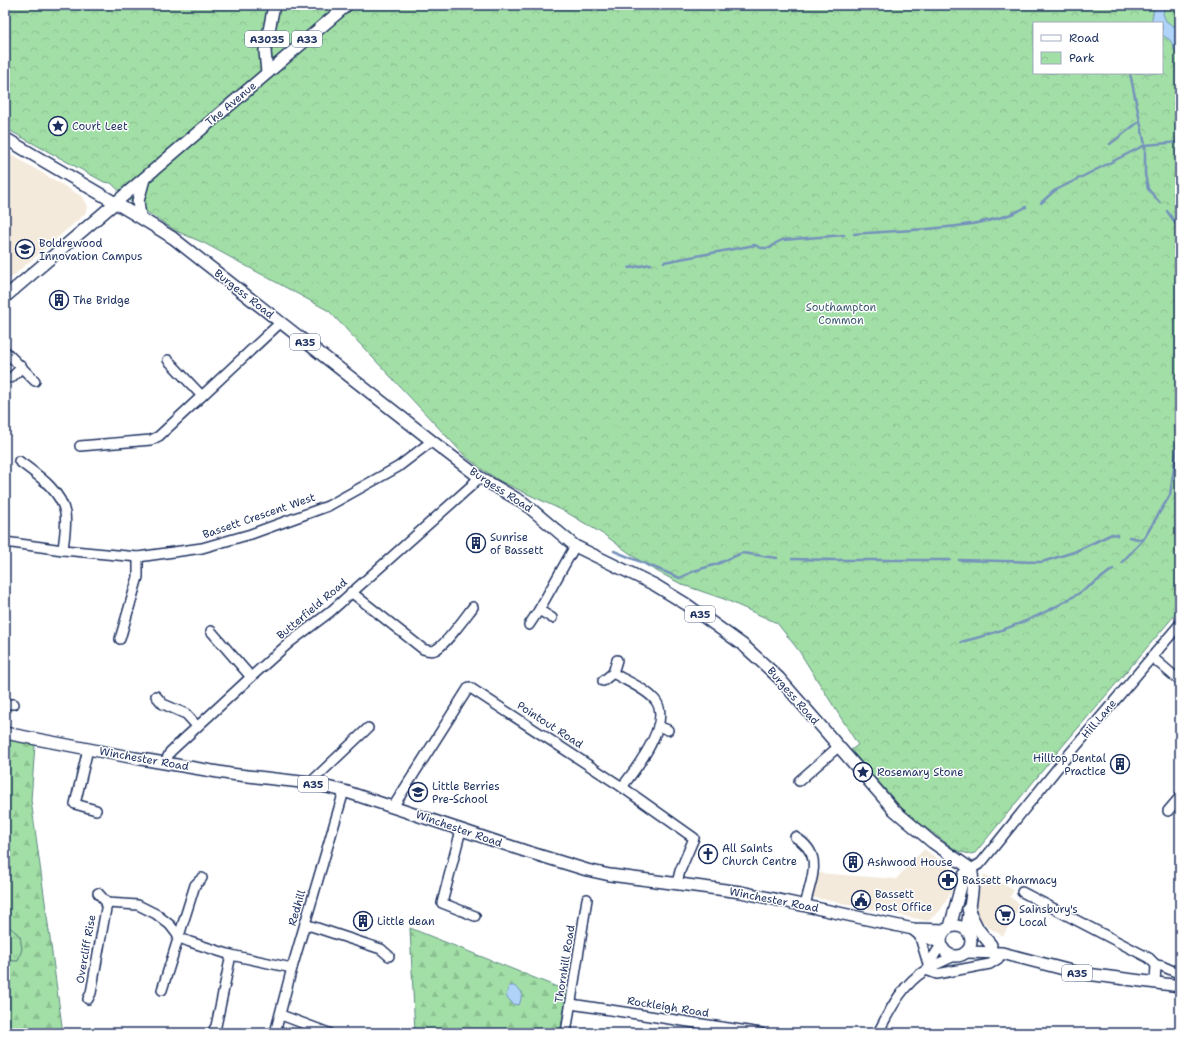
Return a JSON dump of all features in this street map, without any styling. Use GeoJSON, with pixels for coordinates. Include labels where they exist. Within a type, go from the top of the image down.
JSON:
{"type":"FeatureCollection","features":[{"type":"Feature","properties":{"kind":"main road","name":"A3035"},"geometry":{"type":"LineString","coordinates":[[267,73],[265,50],[274,5]]}},
{"type":"Feature","properties":{"kind":"main road","name":"The Avenue"},"geometry":{"type":"LineString","coordinates":[[116,203],[347,5]]}},
{"type":"Feature","properties":{"kind":"main road","name":"Burgess Road"},"geometry":{"type":"LineString","coordinates":[[5,138],[173,238],[479,477],[524,502],[575,546],[655,585],[686,604],[731,637],[779,678],[882,798],[906,822],[941,849],[971,868]]}},
{"type":"Feature","properties":{"kind":"main road"},"geometry":{"type":"LineString","coordinates":[[140,217],[138,201],[144,179]]}},
{"type":"Feature","properties":{"kind":"main road","name":"A33"},"geometry":{"type":"LineString","coordinates":[[5,297],[116,203]]}},
{"type":"Feature","properties":{"kind":"main road","name":"Winchester Road"},"geometry":{"type":"LineString","coordinates":[[5,732],[165,763],[344,790],[461,830],[587,870],[616,876],[741,892],[916,931],[941,944]]}},
{"type":"Feature","properties":{"kind":"main road"},"geometry":{"type":"LineString","coordinates":[[969,934],[959,926],[947,929],[941,944],[947,953],[954,956],[966,952],[970,946],[968,908],[974,879],[971,868]]}},
{"type":"Feature","properties":{"kind":"main road","name":"Hill Lane"},"geometry":{"type":"LineString","coordinates":[[947,929],[964,875],[971,868]]}},
{"type":"Feature","properties":{"kind":"main road"},"geometry":{"type":"LineString","coordinates":[[968,908],[978,928],[991,945]]}},
{"type":"Feature","properties":{"kind":"main road","name":"Winchester Road"},"geometry":{"type":"LineString","coordinates":[[916,931],[947,929]]}},
{"type":"Feature","properties":{"kind":"main road","name":"A35"},"geometry":{"type":"LineString","coordinates":[[969,934],[991,945],[1002,953]]}},
{"type":"Feature","properties":{"kind":"main road","name":"A35"},"geometry":{"type":"LineString","coordinates":[[966,952],[1002,953],[1079,973],[1155,984],[1180,986]]}},
{"type":"Feature","properties":{"kind":"street"},"geometry":{"type":"LineString","coordinates":[[80,446],[151,440],[159,436],[280,323]]}},
{"type":"Feature","properties":{"kind":"street"},"geometry":{"type":"LineString","coordinates":[[5,351],[35,381]]}},
{"type":"Feature","properties":{"kind":"street"},"geometry":{"type":"LineString","coordinates":[[168,360],[202,396]]}},
{"type":"Feature","properties":{"kind":"street"},"geometry":{"type":"LineString","coordinates":[[11,378],[22,368]]}},
{"type":"Feature","properties":{"kind":"street","name":"Bassett Crescent West"},"geometry":{"type":"LineString","coordinates":[[5,542],[63,550],[138,557],[211,546],[312,513],[398,467],[432,441]]}},
{"type":"Feature","properties":{"kind":"street"},"geometry":{"type":"LineString","coordinates":[[19,461],[47,484],[62,503],[66,526],[63,550]]}},
{"type":"Feature","properties":{"kind":"street","name":"Butterfield Road"},"geometry":{"type":"LineString","coordinates":[[165,763],[170,752],[251,676],[351,592],[471,486],[479,477]]}},
{"type":"Feature","properties":{"kind":"street"},"geometry":{"type":"LineString","coordinates":[[529,625],[575,546]]}},
{"type":"Feature","properties":{"kind":"street"},"geometry":{"type":"LineString","coordinates":[[120,639],[138,577],[138,557]]}},
{"type":"Feature","properties":{"kind":"street"},"geometry":{"type":"LineString","coordinates":[[351,592],[423,649],[429,651],[435,650],[443,644],[474,607]]}},
{"type":"Feature","properties":{"kind":"street"},"geometry":{"type":"LineString","coordinates":[[539,610],[552,618]]}},
{"type":"Feature","properties":{"kind":"street","name":"Hill Lane"},"geometry":{"type":"LineString","coordinates":[[971,868],[981,863],[1060,765],[1180,624]]}},
{"type":"Feature","properties":{"kind":"street"},"geometry":{"type":"LineString","coordinates":[[217,634],[251,676]]}},
{"type":"Feature","properties":{"kind":"street"},"geometry":{"type":"LineString","coordinates":[[1152,658],[1180,681]]}},
{"type":"Feature","properties":{"kind":"street"},"geometry":{"type":"LineString","coordinates":[[603,681],[613,673],[617,660]]}},
{"type":"Feature","properties":{"kind":"street"},"geometry":{"type":"LineString","coordinates":[[613,673],[655,700],[661,712],[658,726],[639,764],[622,787]]}},
{"type":"Feature","properties":{"kind":"street","name":"Pointout Road"},"geometry":{"type":"LineString","coordinates":[[393,807],[469,686],[622,787],[694,838],[680,871],[677,883]]}},
{"type":"Feature","properties":{"kind":"street"},"geometry":{"type":"LineString","coordinates":[[156,696],[160,707],[186,714],[197,726]]}},
{"type":"Feature","properties":{"kind":"street"},"geometry":{"type":"LineString","coordinates":[[658,726],[668,730]]}},
{"type":"Feature","properties":{"kind":"street"},"geometry":{"type":"LineString","coordinates":[[310,784],[368,728]]}},
{"type":"Feature","properties":{"kind":"street"},"geometry":{"type":"LineString","coordinates":[[801,775],[838,747]]}},
{"type":"Feature","properties":{"kind":"street"},"geometry":{"type":"LineString","coordinates":[[75,804],[88,749]]}},
{"type":"Feature","properties":{"kind":"street","name":"Redhill"},"geometry":{"type":"LineString","coordinates":[[275,1033],[281,1015],[292,968],[344,790]]}},
{"type":"Feature","properties":{"kind":"street"},"geometry":{"type":"LineString","coordinates":[[1168,811],[1180,797]]}},
{"type":"Feature","properties":{"kind":"street"},"geometry":{"type":"LineString","coordinates":[[65,802],[96,810]]}},
{"type":"Feature","properties":{"kind":"street"},"geometry":{"type":"LineString","coordinates":[[461,830],[442,903],[475,916]]}},
{"type":"Feature","properties":{"kind":"street"},"geometry":{"type":"LineString","coordinates":[[795,837],[808,840],[814,868],[805,906]]}},
{"type":"Feature","properties":{"kind":"street"},"geometry":{"type":"LineString","coordinates":[[162,990],[180,938],[195,885],[202,878]]}},
{"type":"Feature","properties":{"kind":"street"},"geometry":{"type":"LineString","coordinates":[[1022,892],[1149,958],[1156,965],[1180,974]]}},
{"type":"Feature","properties":{"kind":"street"},"geometry":{"type":"LineString","coordinates":[[98,893],[106,903],[138,905],[156,914],[170,925],[180,938],[231,955],[292,968]]}},
{"type":"Feature","properties":{"kind":"street","name":"Thornhill Road"},"geometry":{"type":"LineString","coordinates":[[566,1033],[587,898]]}},
{"type":"Feature","properties":{"kind":"street","name":"Overcliff Rise"},"geometry":{"type":"LineString","coordinates":[[88,999],[102,936],[106,903]]}},
{"type":"Feature","properties":{"kind":"street"},"geometry":{"type":"LineString","coordinates":[[305,924],[382,949],[389,956]]}},
{"type":"Feature","properties":{"kind":"street"},"geometry":{"type":"LineString","coordinates":[[916,931],[927,967],[937,974],[990,964],[998,959],[1002,953]]}},
{"type":"Feature","properties":{"kind":"street"},"geometry":{"type":"LineString","coordinates":[[878,1033],[904,989],[927,967],[941,944]]}},
{"type":"Feature","properties":{"kind":"street"},"geometry":{"type":"LineString","coordinates":[[212,1033],[216,1026],[231,955]]}},
{"type":"Feature","properties":{"kind":"street"},"geometry":{"type":"LineString","coordinates":[[927,967],[954,956]]}},
{"type":"Feature","properties":{"kind":"street"},"geometry":{"type":"LineString","coordinates":[[1155,984],[1156,965]]}},
{"type":"Feature","properties":{"kind":"street","name":"Rockleigh Road"},"geometry":{"type":"LineString","coordinates":[[571,1004],[761,1033]]}},
{"type":"Feature","properties":{"kind":"street"},"geometry":{"type":"LineString","coordinates":[[281,1015],[329,1033]]}},
{"type":"Feature","properties":{"kind":"shaded area","name":"Boldrewood Innovation Campus"},"geometry":{"type":"Polygon","coordinates":[[[5,151],[83,197],[88,206],[85,214],[5,283],[5,151]]]}},
{"type":"Feature","properties":{"kind":"shaded area"},"geometry":{"type":"Polygon","coordinates":[[[924,849],[956,872],[957,877],[957,883],[940,911],[928,921],[812,897],[818,873],[896,879],[924,849]]]}},
{"type":"Feature","properties":{"kind":"shaded area"},"geometry":{"type":"Polygon","coordinates":[[[984,874],[1014,890],[1010,897],[1021,905],[1003,936],[986,926],[978,914],[976,904],[984,874]]]}},
{"type":"Feature","properties":{"kind":"green space","name":"Southampton Common"},"geometry":{"type":"Polygon","coordinates":[[[5,5],[1180,5],[1180,609],[1061,748],[975,853],[970,854],[957,851],[905,812],[851,750],[858,745],[799,651],[777,623],[724,599],[683,585],[647,566],[606,536],[566,512],[500,481],[483,470],[465,456],[329,311],[204,243],[176,231],[130,201],[111,183],[104,182],[5,128],[5,5]]]}},
{"type":"Feature","properties":{"kind":"green space"},"geometry":{"type":"Polygon","coordinates":[[[5,739],[35,745],[31,800],[63,1033],[5,1033],[5,961],[18,961],[22,949],[20,936],[5,923],[5,739]]]}},
{"type":"Feature","properties":{"kind":"green space"},"geometry":{"type":"Polygon","coordinates":[[[5,923],[20,936],[22,949],[18,961],[5,961],[5,923]]]}},
{"type":"Feature","properties":{"kind":"green space"},"geometry":{"type":"Polygon","coordinates":[[[410,928],[567,991],[560,1033],[415,1033],[410,928]]]}},
{"type":"Feature","properties":{"kind":"water"},"geometry":{"type":"Polygon","coordinates":[[[1155,5],[1165,5],[1163,14],[1166,21],[1173,26],[1180,25],[1180,59],[1170,40],[1163,36],[1163,22],[1151,22],[1155,5]]]}},
{"type":"Feature","properties":{"kind":"water"},"geometry":{"type":"Polygon","coordinates":[[[509,986],[514,986],[522,992],[520,1003],[518,1005],[513,1004],[506,996],[509,986]]]}},
{"type":"Feature","properties":{"kind":"waterway"},"geometry":{"type":"LineString","coordinates":[[1130,74],[1145,145],[1145,174],[1148,189],[1160,203]]}},
{"type":"Feature","properties":{"kind":"waterway"},"geometry":{"type":"LineString","coordinates":[[1110,144],[1140,121]]}},
{"type":"Feature","properties":{"kind":"waterway"},"geometry":{"type":"LineString","coordinates":[[1041,203],[1054,191],[1145,145],[1180,142]]}},
{"type":"Feature","properties":{"kind":"waterway"},"geometry":{"type":"LineString","coordinates":[[854,234],[967,225],[1010,215],[1026,207]]}},
{"type":"Feature","properties":{"kind":"waterway"},"geometry":{"type":"LineString","coordinates":[[1167,211],[1180,230]]}},
{"type":"Feature","properties":{"kind":"waterway"},"geometry":{"type":"LineString","coordinates":[[664,262],[755,245],[761,248],[770,248],[782,240],[844,235]]}},
{"type":"Feature","properties":{"kind":"waterway"},"geometry":{"type":"LineString","coordinates":[[629,268],[651,264]]}},
{"type":"Feature","properties":{"kind":"waterway"},"geometry":{"type":"LineString","coordinates":[[1129,537],[1143,540],[1170,495],[1180,428]]}},
{"type":"Feature","properties":{"kind":"waterway"},"geometry":{"type":"LineString","coordinates":[[959,560],[1042,562],[1074,552],[1112,534],[1117,535]]}},
{"type":"Feature","properties":{"kind":"waterway"},"geometry":{"type":"LineString","coordinates":[[1122,562],[1143,540]]}},
{"type":"Feature","properties":{"kind":"waterway"},"geometry":{"type":"LineString","coordinates":[[614,551],[680,578],[694,571],[717,564],[742,553],[777,558]]}},
{"type":"Feature","properties":{"kind":"waterway"},"geometry":{"type":"LineString","coordinates":[[792,559],[950,560]]}},
{"type":"Feature","properties":{"kind":"waterway"},"geometry":{"type":"LineString","coordinates":[[961,642],[1022,623],[1060,605],[1096,582],[1113,569]]}},
{"type":"Feature","properties":{"kind":"place","name":"Court Leet"},"geometry":{"type":"Point","coordinates":[58,126]}},
{"type":"Feature","properties":{"kind":"place","name":"Boldrewood Innovation Campus"},"geometry":{"type":"Point","coordinates":[25,249]}},
{"type":"Feature","properties":{"kind":"place","name":"The Bridge"},"geometry":{"type":"Point","coordinates":[59,300]}},
{"type":"Feature","properties":{"kind":"place","name":"Sunrise of Bassett"},"geometry":{"type":"Point","coordinates":[476,543]}},
{"type":"Feature","properties":{"kind":"place","name":"Hilltop Dental Practice"},"geometry":{"type":"Point","coordinates":[1120,764]}},
{"type":"Feature","properties":{"kind":"place","name":"Rosemary Stone"},"geometry":{"type":"Point","coordinates":[863,772]}},
{"type":"Feature","properties":{"kind":"place","name":"Little Berries Pre-School"},"geometry":{"type":"Point","coordinates":[418,792]}},
{"type":"Feature","properties":{"kind":"place","name":"All Saints Church Centre"},"geometry":{"type":"Point","coordinates":[708,854]}},
{"type":"Feature","properties":{"kind":"place","name":"Ashwood House"},"geometry":{"type":"Point","coordinates":[853,862]}},
{"type":"Feature","properties":{"kind":"place","name":"Bassett Pharmacy"},"geometry":{"type":"Point","coordinates":[948,880]}},
{"type":"Feature","properties":{"kind":"place","name":"Bassett Post Office"},"geometry":{"type":"Point","coordinates":[861,900]}},
{"type":"Feature","properties":{"kind":"place","name":"Sainsbury's Local"},"geometry":{"type":"Point","coordinates":[1005,915]}},
{"type":"Feature","properties":{"kind":"place","name":"Little dean"},"geometry":{"type":"Point","coordinates":[363,921]}}]}
